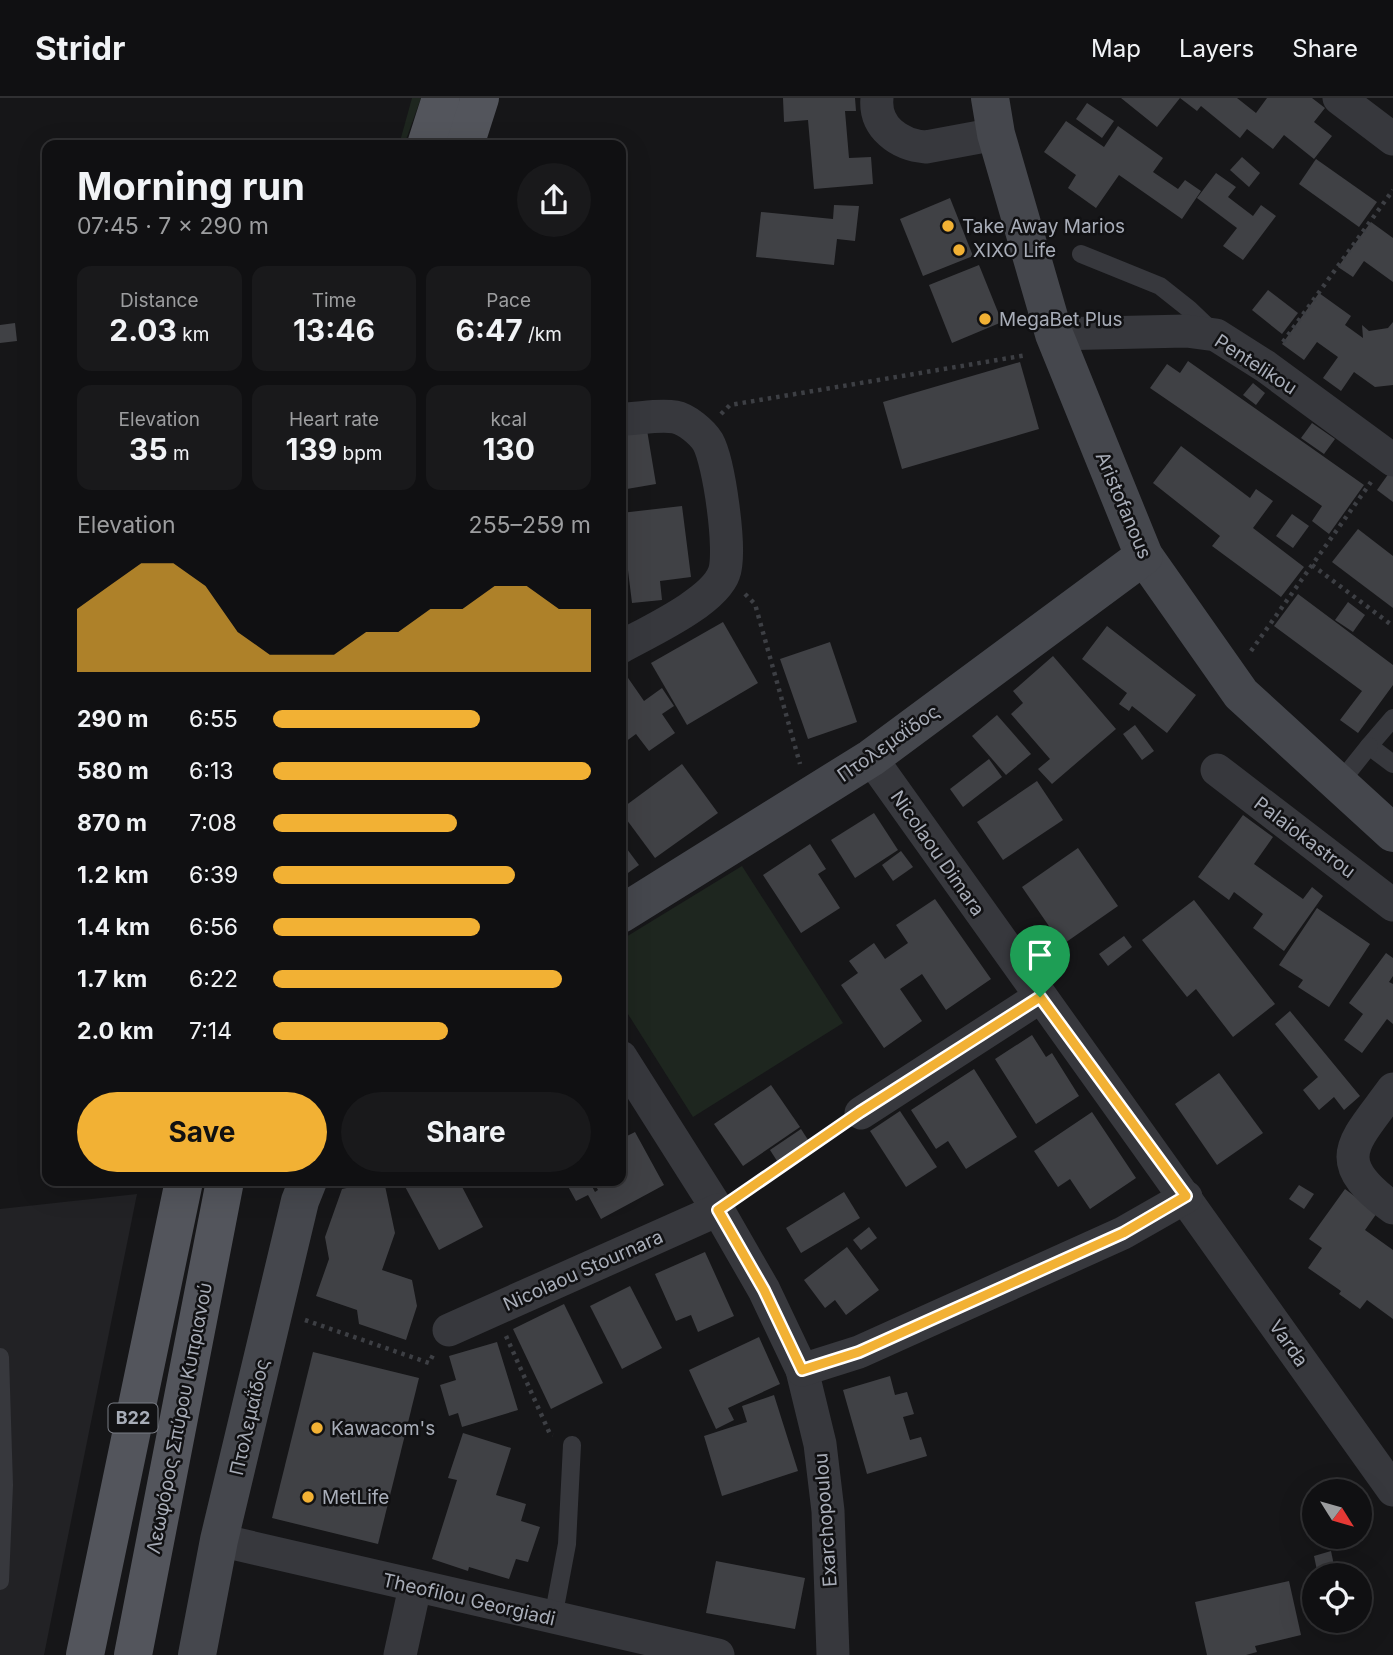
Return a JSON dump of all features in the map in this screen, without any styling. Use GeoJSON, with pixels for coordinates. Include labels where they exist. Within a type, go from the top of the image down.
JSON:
{"type":"FeatureCollection","features":[{"type":"Feature","properties":{"kind":"main road"},"geometry":{"type":"LineString","coordinates":[[427,140],[440,98]]}},
{"type":"Feature","properties":{"kind":"main road"},"geometry":{"type":"LineString","coordinates":[[467,140],[480,98]]}},
{"type":"Feature","properties":{"kind":"main road","name":"B22"},"geometry":{"type":"LineString","coordinates":[[85,1655],[183,1186]]}},
{"type":"Feature","properties":{"kind":"main road","name":"Λεωφόρος Σπύρου Κυπριανού"},"geometry":{"type":"LineString","coordinates":[[133,1655],[224,1186]]}},
{"type":"Feature","properties":{"kind":"street"},"geometry":{"type":"LineString","coordinates":[[877,98],[879,118],[888,131],[897,139],[926,148],[993,116]]}},
{"type":"Feature","properties":{"kind":"street"},"geometry":{"type":"LineString","coordinates":[[1339,98],[1393,139]]}},
{"type":"Feature","properties":{"kind":"street","name":"Aristofanous"},"geometry":{"type":"LineString","coordinates":[[993,116],[1057,342],[1144,556],[1241,694],[1393,833]]}},
{"type":"Feature","properties":{"kind":"street","name":"Pentelikou"},"geometry":{"type":"LineString","coordinates":[[1057,342],[1186,331],[1216,335],[1265,366],[1391,459]]}},
{"type":"Feature","properties":{"kind":"street"},"geometry":{"type":"LineString","coordinates":[[626,419],[675,417],[692,426],[708,442],[715,463],[726,539],[724,574],[704,598],[683,613],[626,644]]}},
{"type":"Feature","properties":{"kind":"street","name":"Πτολεμαΐδος"},"geometry":{"type":"LineString","coordinates":[[626,911],[871,758],[1144,556]]}},
{"type":"Feature","properties":{"kind":"street","name":"Nicolaou Dimara"},"geometry":{"type":"LineString","coordinates":[[871,758],[1040,997],[1174,1203]]}},
{"type":"Feature","properties":{"kind":"street","name":"Palaiokastrou"},"geometry":{"type":"LineString","coordinates":[[1217,770],[1393,905]]}},
{"type":"Feature","properties":{"kind":"street"},"geometry":{"type":"LineString","coordinates":[[860,1112],[1040,997]]}},
{"type":"Feature","properties":{"kind":"street","name":"Exarchopoulou"},"geometry":{"type":"LineString","coordinates":[[626,1065],[718,1210],[764,1290],[802,1370],[820,1444],[828,1511],[833,1655]]}},
{"type":"Feature","properties":{"kind":"street"},"geometry":{"type":"LineString","coordinates":[[1393,1089],[1357,1139],[1353,1153],[1359,1178],[1375,1195],[1393,1208]]}},
{"type":"Feature","properties":{"kind":"street","name":"Πτολεμαΐδος"},"geometry":{"type":"LineString","coordinates":[[197,1655],[219,1540],[305,1186]]}},
{"type":"Feature","properties":{"kind":"street"},"geometry":{"type":"LineString","coordinates":[[802,1370],[859,1352],[1123,1233],[1174,1203]]}},
{"type":"Feature","properties":{"kind":"street","name":"Varda"},"geometry":{"type":"LineString","coordinates":[[1174,1203],[1393,1490]]}},
{"type":"Feature","properties":{"kind":"street","name":"Nicolaou Stournara"},"geometry":{"type":"LineString","coordinates":[[449,1330],[718,1210]]}},
{"type":"Feature","properties":{"kind":"street","name":"Theofilou Georgiadi"},"geometry":{"type":"LineString","coordinates":[[219,1540],[718,1655]]}},
{"type":"Feature","properties":{"kind":"street"},"geometry":{"type":"LineString","coordinates":[[400,1655],[415,1587]]}},
{"type":"Feature","properties":{"kind":"lane"},"geometry":{"type":"LineString","coordinates":[[1081,254],[1160,286],[1216,335]]}},
{"type":"Feature","properties":{"kind":"lane"},"geometry":{"type":"LineString","coordinates":[[1338,785],[1393,718]]}},
{"type":"Feature","properties":{"kind":"lane"},"geometry":{"type":"LineString","coordinates":[[1369,746],[1393,764]]}},
{"type":"Feature","properties":{"kind":"lane"},"geometry":{"type":"LineString","coordinates":[[0,1357],[4,1485],[0,1581]]}},
{"type":"Feature","properties":{"kind":"lane"},"geometry":{"type":"LineString","coordinates":[[553,1618],[567,1544],[572,1445]]}},
{"type":"Feature","properties":{"kind":"path"},"geometry":{"type":"LineString","coordinates":[[1265,366],[1393,190]]}},
{"type":"Feature","properties":{"kind":"path"},"geometry":{"type":"LineString","coordinates":[[700,433],[730,405],[1057,342]]}},
{"type":"Feature","properties":{"kind":"path"},"geometry":{"type":"LineString","coordinates":[[1230,681],[1391,459]]}},
{"type":"Feature","properties":{"kind":"path"},"geometry":{"type":"LineString","coordinates":[[1312,565],[1393,626]]}},
{"type":"Feature","properties":{"kind":"path"},"geometry":{"type":"LineString","coordinates":[[724,574],[755,604],[810,797]]}},
{"type":"Feature","properties":{"kind":"path"},"geometry":{"type":"LineString","coordinates":[[718,1210],[860,1112]]}},
{"type":"Feature","properties":{"kind":"path"},"geometry":{"type":"LineString","coordinates":[[275,1309],[429,1363],[449,1330]]}},
{"type":"Feature","properties":{"kind":"path"},"geometry":{"type":"LineString","coordinates":[[495,1310],[550,1434],[572,1445]]}},
{"type":"Feature","properties":{"kind":"shaded area"},"geometry":{"type":"Polygon","coordinates":[[[412,98],[421,98],[406,140],[400,140],[412,98]]]}},
{"type":"Feature","properties":{"kind":"shaded area"},"geometry":{"type":"Polygon","coordinates":[[[742,866],[843,1023],[693,1117],[626,1011],[626,937],[742,866]]]}},
{"type":"Feature","properties":{"kind":"shaded area"},"geometry":{"type":"Polygon","coordinates":[[[137,1194],[44,1655],[0,1655],[0,1209],[137,1194]]]}},
{"type":"Feature","properties":{"kind":"building"},"geometry":{"type":"Polygon","coordinates":[[[783,98],[855,98],[856,111],[845,111],[849,158],[871,157],[873,184],[814,189],[808,120],[784,122],[783,98]]]}},
{"type":"Feature","properties":{"kind":"building"},"geometry":{"type":"Polygon","coordinates":[[[1121,98],[1180,98],[1157,127],[1121,98]]]}},
{"type":"Feature","properties":{"kind":"building"},"geometry":{"type":"Polygon","coordinates":[[[1180,98],[1237,98],[1256,113],[1267,98],[1312,98],[1325,108],[1314,122],[1332,136],[1314,159],[1284,135],[1273,149],[1247,129],[1240,138],[1201,106],[1197,111],[1180,98]]]}},
{"type":"Feature","properties":{"kind":"building"},"geometry":{"type":"Polygon","coordinates":[[[1087,103],[1114,121],[1102,138],[1076,119],[1087,103]]]}},
{"type":"Feature","properties":{"kind":"building"},"geometry":{"type":"Polygon","coordinates":[[[1066,121],[1104,147],[1118,126],[1163,158],[1153,172],[1178,189],[1185,180],[1201,191],[1182,219],[1119,175],[1096,208],[1068,188],[1076,175],[1044,152],[1066,121]]]}},
{"type":"Feature","properties":{"kind":"building"},"geometry":{"type":"Polygon","coordinates":[[[1242,157],[1260,173],[1249,187],[1230,170],[1242,157]]]}},
{"type":"Feature","properties":{"kind":"building"},"geometry":{"type":"Polygon","coordinates":[[[1316,159],[1377,202],[1359,227],[1299,184],[1316,159]]]}},
{"type":"Feature","properties":{"kind":"building"},"geometry":{"type":"Polygon","coordinates":[[[1216,173],[1236,187],[1228,197],[1253,216],[1261,205],[1276,216],[1243,260],[1223,246],[1237,228],[1197,198],[1216,173]]]}},
{"type":"Feature","properties":{"kind":"building"},"geometry":{"type":"Polygon","coordinates":[[[950,198],[973,256],[923,276],[900,219],[950,198]]]}},
{"type":"Feature","properties":{"kind":"building"},"geometry":{"type":"Polygon","coordinates":[[[834,205],[859,206],[855,241],[837,239],[834,265],[756,257],[761,212],[833,219],[834,205]]]}},
{"type":"Feature","properties":{"kind":"building"},"geometry":{"type":"Polygon","coordinates":[[[1371,222],[1393,238],[1393,282],[1364,261],[1353,277],[1338,267],[1371,222]]]}},
{"type":"Feature","properties":{"kind":"building"},"geometry":{"type":"Polygon","coordinates":[[[979,265],[1002,322],[952,343],[929,285],[979,265]]]}},
{"type":"Feature","properties":{"kind":"building"},"geometry":{"type":"Polygon","coordinates":[[[1268,290],[1298,313],[1282,334],[1252,310],[1268,290]]]}},
{"type":"Feature","properties":{"kind":"building"},"geometry":{"type":"Polygon","coordinates":[[[1319,293],[1351,316],[1345,325],[1363,338],[1362,325],[1369,331],[1388,328],[1393,322],[1393,385],[1375,387],[1354,372],[1341,391],[1323,378],[1338,357],[1317,342],[1304,360],[1282,344],[1319,293]]]}},
{"type":"Feature","properties":{"kind":"building"},"geometry":{"type":"Polygon","coordinates":[[[15,323],[17,341],[0,343],[0,325],[15,323]]]}},
{"type":"Feature","properties":{"kind":"building"},"geometry":{"type":"Polygon","coordinates":[[[1188,361],[1364,485],[1329,534],[1312,521],[1322,506],[1150,388],[1167,364],[1180,373],[1188,361]]]}},
{"type":"Feature","properties":{"kind":"building"},"geometry":{"type":"Polygon","coordinates":[[[1020,362],[1039,429],[902,469],[883,402],[1020,362]]]}},
{"type":"Feature","properties":{"kind":"building"},"geometry":{"type":"Polygon","coordinates":[[[1253,383],[1265,393],[1256,405],[1243,395],[1253,383]]]}},
{"type":"Feature","properties":{"kind":"building"},"geometry":{"type":"Polygon","coordinates":[[[1312,423],[1335,439],[1324,454],[1301,438],[1312,423]]]}},
{"type":"Feature","properties":{"kind":"building"},"geometry":{"type":"Polygon","coordinates":[[[647,430],[656,484],[626,489],[626,434],[647,430]]]}},
{"type":"Feature","properties":{"kind":"building"},"geometry":{"type":"Polygon","coordinates":[[[1181,446],[1250,498],[1256,489],[1273,501],[1253,528],[1304,567],[1281,597],[1212,546],[1220,536],[1153,483],[1181,446]]]}},
{"type":"Feature","properties":{"kind":"building"},"geometry":{"type":"Polygon","coordinates":[[[1389,473],[1393,475],[1393,502],[1377,490],[1389,473]]]}},
{"type":"Feature","properties":{"kind":"building"},"geometry":{"type":"Polygon","coordinates":[[[682,506],[691,577],[660,581],[662,600],[632,603],[626,554],[626,512],[682,506]]]}},
{"type":"Feature","properties":{"kind":"building"},"geometry":{"type":"Polygon","coordinates":[[[1292,514],[1309,526],[1293,548],[1276,536],[1292,514]]]}},
{"type":"Feature","properties":{"kind":"building"},"geometry":{"type":"Polygon","coordinates":[[[1358,529],[1393,556],[1393,608],[1332,562],[1358,529]]]}},
{"type":"Feature","properties":{"kind":"building"},"geometry":{"type":"Polygon","coordinates":[[[1298,594],[1393,665],[1393,685],[1358,733],[1340,720],[1362,691],[1274,626],[1298,594]]]}},
{"type":"Feature","properties":{"kind":"building"},"geometry":{"type":"Polygon","coordinates":[[[1348,602],[1365,615],[1353,632],[1335,620],[1348,602]]]}},
{"type":"Feature","properties":{"kind":"building"},"geometry":{"type":"Polygon","coordinates":[[[723,622],[758,683],[687,725],[651,663],[723,622]]]}},
{"type":"Feature","properties":{"kind":"building"},"geometry":{"type":"Polygon","coordinates":[[[1107,626],[1196,695],[1167,733],[1132,706],[1129,711],[1119,704],[1127,693],[1082,659],[1107,626]]]}},
{"type":"Feature","properties":{"kind":"building"},"geometry":{"type":"Polygon","coordinates":[[[830,642],[857,722],[808,739],[780,659],[830,642]]]}},
{"type":"Feature","properties":{"kind":"building"},"geometry":{"type":"Polygon","coordinates":[[[1053,656],[1116,729],[1052,784],[1038,769],[1050,759],[1011,714],[1023,703],[1013,691],[1053,656]]]}},
{"type":"Feature","properties":{"kind":"building"},"geometry":{"type":"Polygon","coordinates":[[[626,675],[644,701],[662,688],[674,706],[662,714],[675,733],[649,751],[636,734],[626,741],[626,675]]]}},
{"type":"Feature","properties":{"kind":"building"},"geometry":{"type":"Polygon","coordinates":[[[997,715],[1031,754],[1006,775],[972,736],[997,715]]]}},
{"type":"Feature","properties":{"kind":"building"},"geometry":{"type":"Polygon","coordinates":[[[1135,725],[1154,751],[1142,760],[1123,734],[1135,725]]]}},
{"type":"Feature","properties":{"kind":"building"},"geometry":{"type":"Polygon","coordinates":[[[989,759],[1002,777],[963,807],[950,789],[989,759]]]}},
{"type":"Feature","properties":{"kind":"building"},"geometry":{"type":"Polygon","coordinates":[[[682,764],[718,813],[655,858],[626,819],[626,805],[682,764]]]}},
{"type":"Feature","properties":{"kind":"building"},"geometry":{"type":"Polygon","coordinates":[[[1037,781],[1063,820],[1003,860],[977,822],[1037,781]]]}},
{"type":"Feature","properties":{"kind":"building"},"geometry":{"type":"Polygon","coordinates":[[[874,813],[898,850],[855,878],[831,840],[874,813]]]}},
{"type":"Feature","properties":{"kind":"building"},"geometry":{"type":"Polygon","coordinates":[[[1243,815],[1273,837],[1254,864],[1303,899],[1312,887],[1323,896],[1284,951],[1253,928],[1263,914],[1234,892],[1229,900],[1198,877],[1243,815]]]}},
{"type":"Feature","properties":{"kind":"building"},"geometry":{"type":"Polygon","coordinates":[[[810,844],[826,869],[818,874],[840,908],[801,933],[763,875],[810,844]]]}},
{"type":"Feature","properties":{"kind":"building"},"geometry":{"type":"Polygon","coordinates":[[[626,848],[639,865],[626,874],[626,848]]]}},
{"type":"Feature","properties":{"kind":"building"},"geometry":{"type":"Polygon","coordinates":[[[1078,848],[1118,906],[1062,945],[1022,887],[1078,848]]]}},
{"type":"Feature","properties":{"kind":"building"},"geometry":{"type":"Polygon","coordinates":[[[901,851],[913,867],[893,881],[882,865],[901,851]]]}},
{"type":"Feature","properties":{"kind":"building"},"geometry":{"type":"Polygon","coordinates":[[[935,899],[991,979],[946,1010],[922,974],[900,989],[922,1021],[884,1048],[841,985],[858,973],[849,961],[874,943],[885,959],[908,943],[896,925],[935,899]]]}},
{"type":"Feature","properties":{"kind":"building"},"geometry":{"type":"Polygon","coordinates":[[[1194,900],[1275,1004],[1233,1037],[1196,989],[1187,997],[1142,940],[1194,900]]]}},
{"type":"Feature","properties":{"kind":"building"},"geometry":{"type":"Polygon","coordinates":[[[1317,908],[1370,944],[1329,1007],[1298,987],[1303,980],[1279,965],[1317,908]]]}},
{"type":"Feature","properties":{"kind":"building"},"geometry":{"type":"Polygon","coordinates":[[[1124,936],[1132,947],[1108,966],[1099,954],[1124,936]]]}},
{"type":"Feature","properties":{"kind":"building"},"geometry":{"type":"Polygon","coordinates":[[[1386,953],[1393,958],[1393,976],[1389,982],[1393,984],[1393,1024],[1387,1019],[1362,1053],[1344,1040],[1363,1014],[1349,1003],[1386,953]]]}},
{"type":"Feature","properties":{"kind":"building"},"geometry":{"type":"Polygon","coordinates":[[[1290,1011],[1360,1096],[1344,1110],[1334,1097],[1319,1110],[1303,1090],[1318,1077],[1275,1024],[1290,1011]]]}},
{"type":"Feature","properties":{"kind":"building"},"geometry":{"type":"Polygon","coordinates":[[[1032,1035],[1046,1057],[1052,1053],[1079,1096],[1036,1124],[995,1059],[1032,1035]]]}},
{"type":"Feature","properties":{"kind":"building"},"geometry":{"type":"Polygon","coordinates":[[[974,1069],[1017,1137],[966,1169],[948,1141],[936,1149],[911,1110],[974,1069]]]}},
{"type":"Feature","properties":{"kind":"building"},"geometry":{"type":"Polygon","coordinates":[[[1219,1073],[1263,1133],[1217,1165],[1175,1104],[1219,1073]]]}},
{"type":"Feature","properties":{"kind":"building"},"geometry":{"type":"Polygon","coordinates":[[[771,1085],[800,1127],[743,1166],[714,1124],[771,1085]]]}},
{"type":"Feature","properties":{"kind":"building"},"geometry":{"type":"Polygon","coordinates":[[[900,1111],[937,1167],[906,1187],[870,1131],[900,1111]]]}},
{"type":"Feature","properties":{"kind":"building"},"geometry":{"type":"Polygon","coordinates":[[[1092,1112],[1136,1178],[1090,1209],[1070,1179],[1058,1187],[1034,1151],[1092,1112]]]}},
{"type":"Feature","properties":{"kind":"building"},"geometry":{"type":"Polygon","coordinates":[[[801,1129],[810,1143],[779,1164],[770,1150],[801,1129]]]}},
{"type":"Feature","properties":{"kind":"building"},"geometry":{"type":"Polygon","coordinates":[[[635,1132],[664,1185],[601,1219],[588,1195],[576,1201],[568,1186],[592,1186],[595,1192],[598,1190],[596,1186],[626,1186],[626,1136],[635,1132]]]}},
{"type":"Feature","properties":{"kind":"building"},"geometry":{"type":"Polygon","coordinates":[[[1299,1185],[1314,1194],[1304,1209],[1289,1199],[1299,1185]]]}},
{"type":"Feature","properties":{"kind":"building"},"geometry":{"type":"Polygon","coordinates":[[[385,1186],[395,1233],[382,1270],[412,1280],[417,1306],[406,1340],[359,1324],[357,1310],[316,1296],[329,1259],[325,1237],[342,1189],[385,1186]]]}},
{"type":"Feature","properties":{"kind":"building"},"geometry":{"type":"Polygon","coordinates":[[[405,1186],[462,1186],[483,1227],[439,1250],[405,1186]]]}},
{"type":"Feature","properties":{"kind":"building"},"geometry":{"type":"Polygon","coordinates":[[[1345,1189],[1377,1213],[1365,1230],[1393,1250],[1393,1319],[1367,1300],[1360,1309],[1339,1294],[1341,1291],[1308,1268],[1322,1248],[1309,1239],[1345,1189]]]}},
{"type":"Feature","properties":{"kind":"building"},"geometry":{"type":"Polygon","coordinates":[[[844,1192],[860,1218],[801,1253],[786,1228],[844,1192]]]}},
{"type":"Feature","properties":{"kind":"building"},"geometry":{"type":"Polygon","coordinates":[[[869,1227],[877,1238],[861,1250],[853,1240],[869,1227]]]}},
{"type":"Feature","properties":{"kind":"building"},"geometry":{"type":"Polygon","coordinates":[[[847,1247],[879,1290],[846,1315],[835,1300],[825,1308],[804,1280],[847,1247]]]}},
{"type":"Feature","properties":{"kind":"building"},"geometry":{"type":"Polygon","coordinates":[[[705,1252],[734,1316],[698,1332],[691,1315],[676,1321],[655,1274],[705,1252]]]}},
{"type":"Feature","properties":{"kind":"building"},"geometry":{"type":"Polygon","coordinates":[[[630,1286],[662,1348],[622,1369],[590,1306],[630,1286]]]}},
{"type":"Feature","properties":{"kind":"building"},"geometry":{"type":"Polygon","coordinates":[[[564,1304],[603,1383],[551,1409],[513,1329],[564,1304]]]}},
{"type":"Feature","properties":{"kind":"building"},"geometry":{"type":"Polygon","coordinates":[[[759,1337],[780,1384],[728,1408],[734,1420],[716,1429],[689,1370],[759,1337]]]}},
{"type":"Feature","properties":{"kind":"building"},"geometry":{"type":"Polygon","coordinates":[[[497,1342],[518,1410],[462,1427],[458,1413],[449,1416],[440,1385],[456,1380],[449,1356],[497,1342]]]}},
{"type":"Feature","properties":{"kind":"building"},"geometry":{"type":"Polygon","coordinates":[[[313,1352],[419,1378],[378,1544],[272,1518],[313,1352]]]}},
{"type":"Feature","properties":{"kind":"building"},"geometry":{"type":"Polygon","coordinates":[[[890,1376],[895,1395],[907,1392],[914,1414],[903,1417],[910,1440],[921,1437],[927,1456],[867,1474],[843,1390],[890,1376]]]}},
{"type":"Feature","properties":{"kind":"building"},"geometry":{"type":"Polygon","coordinates":[[[774,1395],[798,1471],[722,1496],[704,1436],[747,1422],[742,1406],[774,1395]]]}},
{"type":"Feature","properties":{"kind":"building"},"geometry":{"type":"Polygon","coordinates":[[[463,1433],[511,1448],[496,1495],[526,1504],[521,1521],[540,1527],[528,1562],[516,1559],[509,1579],[469,1567],[468,1571],[432,1559],[457,1480],[448,1478],[463,1433]]]}},
{"type":"Feature","properties":{"kind":"building"},"geometry":{"type":"Polygon","coordinates":[[[1331,1551],[1334,1563],[1315,1563],[1314,1556],[1331,1551]]]}},
{"type":"Feature","properties":{"kind":"building"},"geometry":{"type":"Polygon","coordinates":[[[716,1561],[805,1578],[795,1629],[706,1613],[716,1561]]]}},
{"type":"Feature","properties":{"kind":"building"},"geometry":{"type":"Polygon","coordinates":[[[1289,1581],[1301,1635],[1255,1646],[1257,1652],[1246,1655],[1207,1655],[1195,1602],[1289,1581]]]}},
{"type":"Feature","properties":{"kind":"place","name":"Take Away Marios"},"geometry":{"type":"Point","coordinates":[948,226]}},
{"type":"Feature","properties":{"kind":"place","name":"XIXO Life"},"geometry":{"type":"Point","coordinates":[959,250]}},
{"type":"Feature","properties":{"kind":"place","name":"MegaBet Plus"},"geometry":{"type":"Point","coordinates":[985,319]}},
{"type":"Feature","properties":{"kind":"place","name":"Kawacom's"},"geometry":{"type":"Point","coordinates":[317,1428]}},
{"type":"Feature","properties":{"kind":"place","name":"MetLife"},"geometry":{"type":"Point","coordinates":[308,1497]}},
{"type":"Feature","properties":{"kind":"route"},"geometry":{"type":"LineString","coordinates":[[1040,997],[1186,1196],[1123,1233],[859,1352],[802,1370],[764,1290],[718,1210],[860,1112],[1040,997]]}}]}
